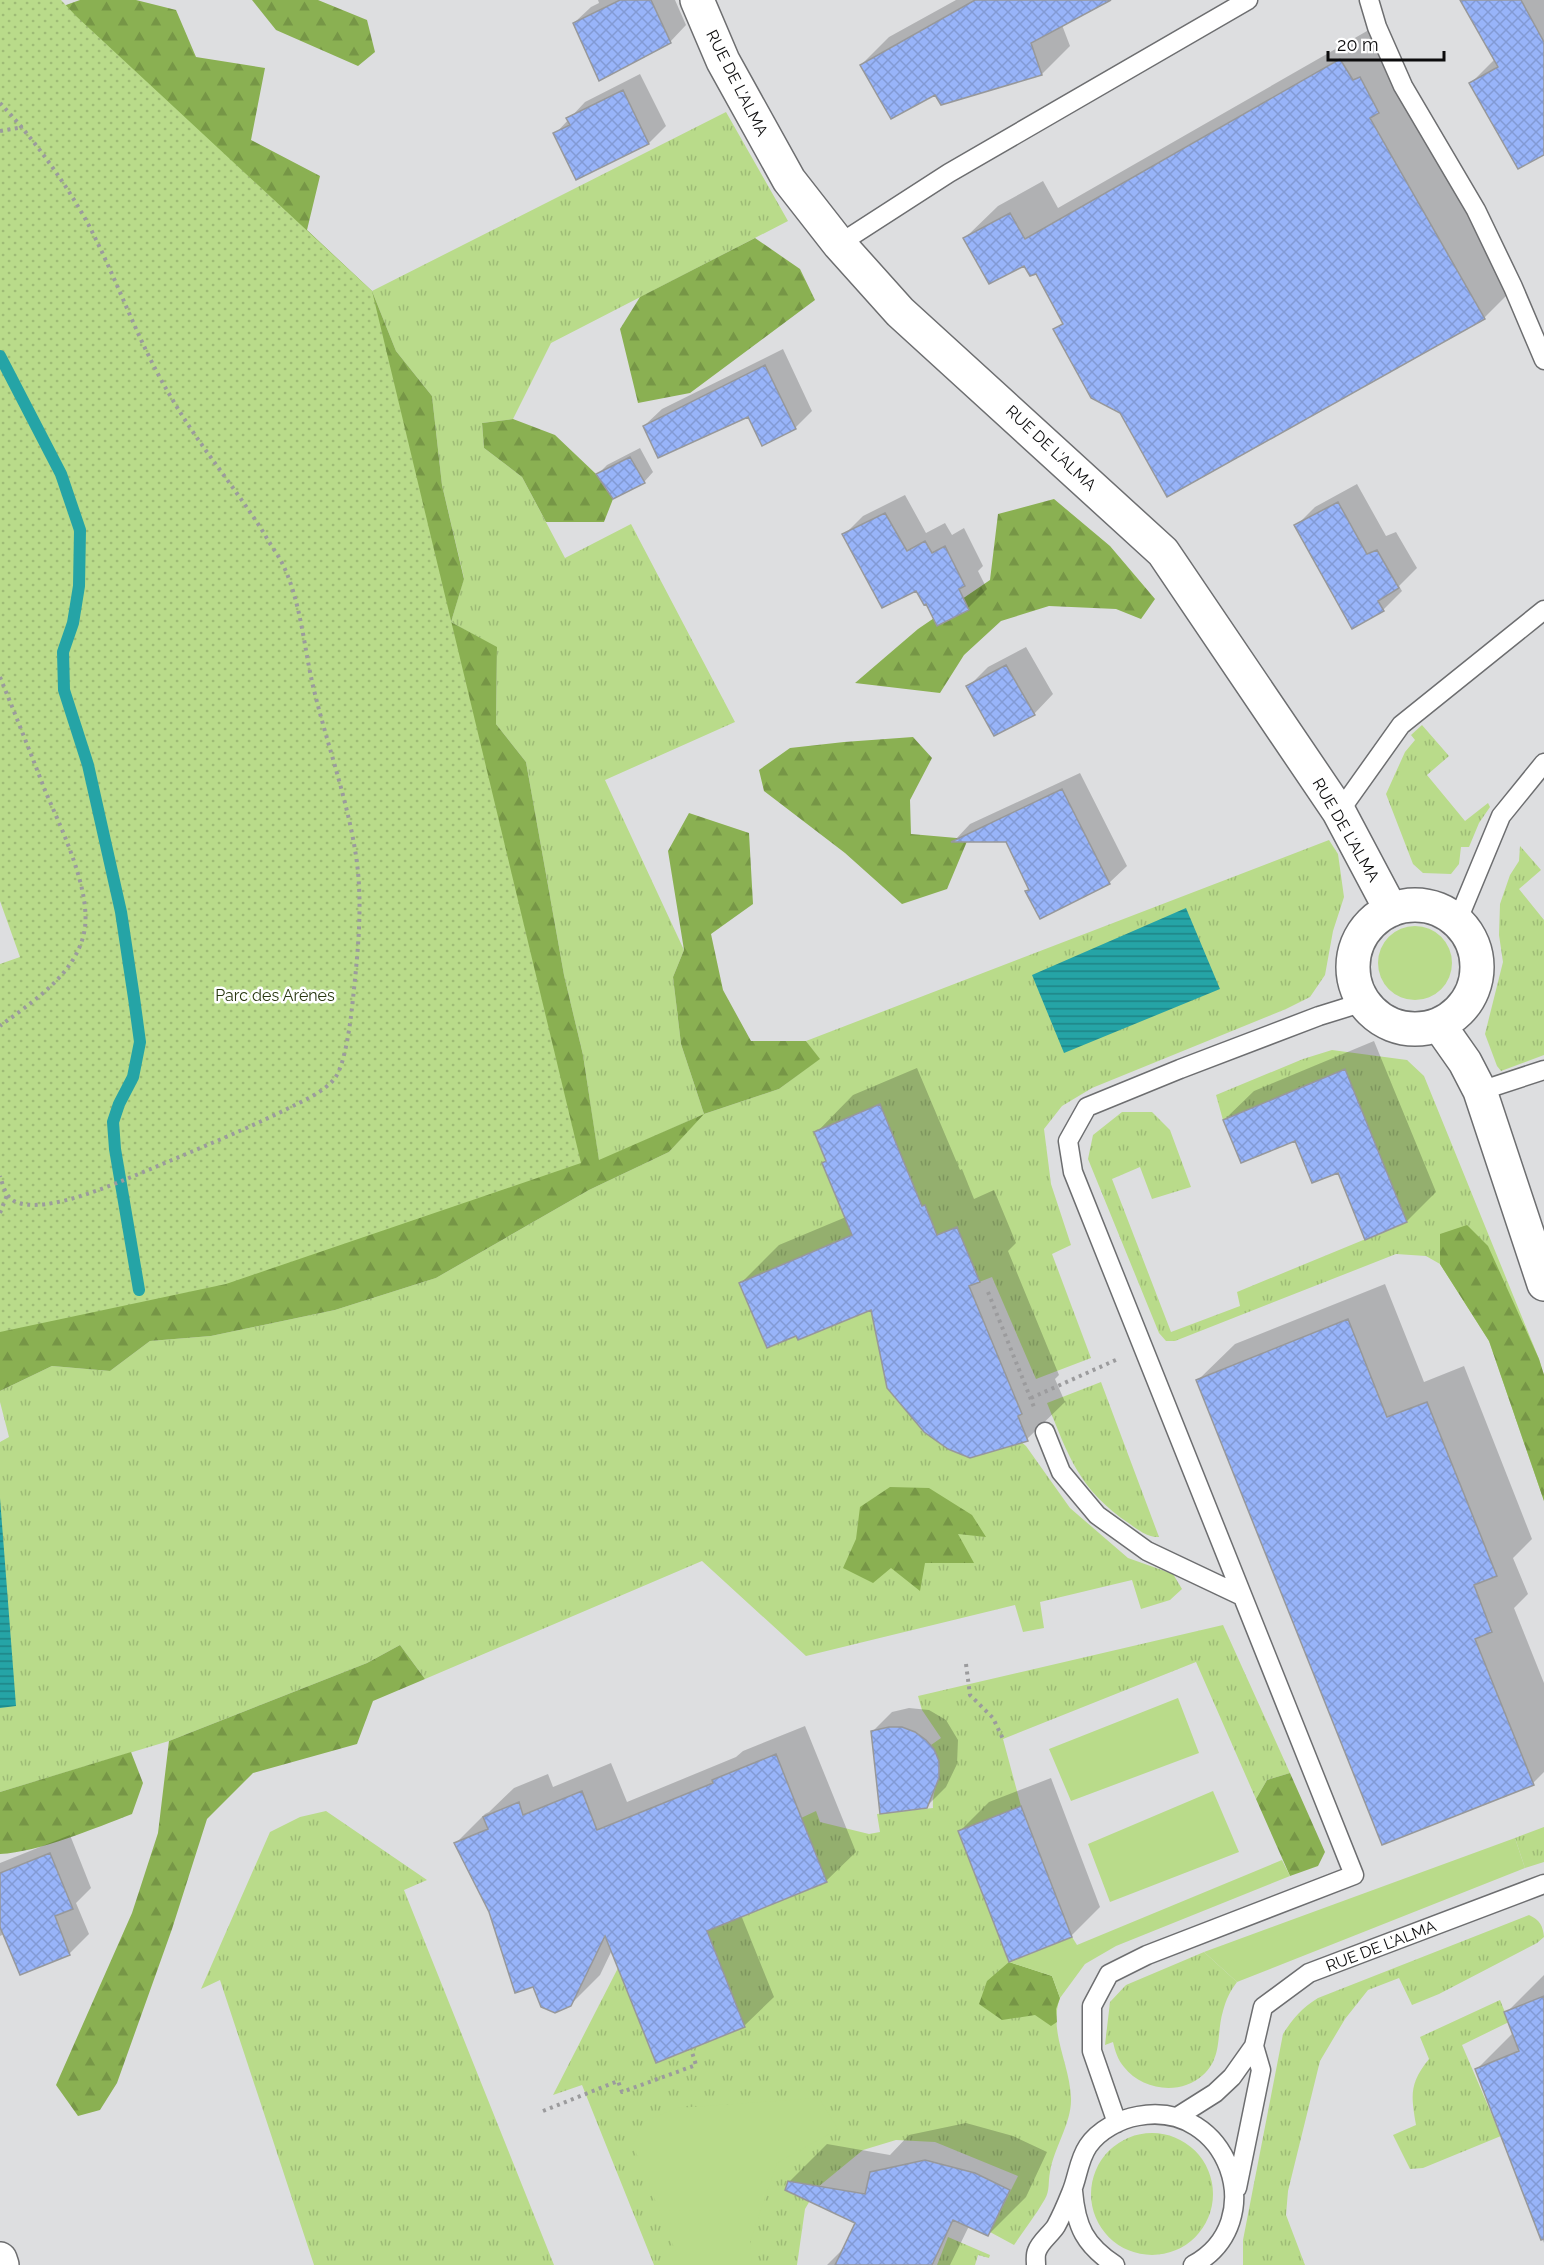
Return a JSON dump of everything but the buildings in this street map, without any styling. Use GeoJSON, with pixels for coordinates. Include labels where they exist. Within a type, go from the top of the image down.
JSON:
{"type":"FeatureCollection","features":[{"type":"Feature","properties":{"kind":"street","name":"RUE DE L'ALMA"},"geometry":{"type":"LineString","coordinates":[[697,0],[723,60],[789,180],[839,244],[900,312],[1163,552],[1339,812],[1391,910]]}},
{"type":"Feature","properties":{"kind":"street"},"geometry":{"type":"LineString","coordinates":[[1408,906],[1426,906],[1443,911],[1457,922],[1470,938],[1476,957],[1476,978],[1470,998],[1456,1014],[1439,1025],[1419,1030],[1397,1027],[1379,1018],[1364,1002],[1356,986],[1353,968],[1356,950],[1364,933],[1376,920],[1391,910],[1408,906]]}},
{"type":"Feature","properties":{"kind":"street"},"geometry":{"type":"LineString","coordinates":[[1439,1025],[1465,1062],[1480,1091],[1544,1284]]}},
{"type":"Feature","properties":{"kind":"street"},"geometry":{"type":"LineString","coordinates":[[0,2259],[2,2265]]}},
{"type":"Feature","properties":{"kind":"lane"},"geometry":{"type":"LineString","coordinates":[[839,244],[949,173],[1248,0]]}},
{"type":"Feature","properties":{"kind":"lane"},"geometry":{"type":"LineString","coordinates":[[1369,0],[1377,27],[1403,86],[1476,210],[1513,287],[1544,360]]}},
{"type":"Feature","properties":{"kind":"lane"},"geometry":{"type":"LineString","coordinates":[[1339,812],[1401,725],[1544,610]]}},
{"type":"Feature","properties":{"kind":"lane"},"geometry":{"type":"LineString","coordinates":[[1457,922],[1501,816],[1544,762]]}},
{"type":"Feature","properties":{"kind":"lane"},"geometry":{"type":"LineString","coordinates":[[1117,2123],[1092,2051],[1092,2006],[1109,1974],[1147,1955],[1354,1875],[1073,1172],[1068,1141],[1087,1107],[1319,1016],[1364,1002]]}},
{"type":"Feature","properties":{"kind":"lane"},"geometry":{"type":"LineString","coordinates":[[1480,1091],[1544,1070]]}},
{"type":"Feature","properties":{"kind":"lane"},"geometry":{"type":"LineString","coordinates":[[1045,1432],[1062,1472],[1097,1515],[1147,1551],[1242,1596]]}},
{"type":"Feature","properties":{"kind":"lane","name":"RUE DE L'ALMA"},"geometry":{"type":"LineString","coordinates":[[1254,2046],[1263,2007],[1309,1972],[1544,1884]]}},
{"type":"Feature","properties":{"kind":"lane"},"geometry":{"type":"LineString","coordinates":[[1177,2117],[1215,2093],[1232,2077],[1254,2046]]}},
{"type":"Feature","properties":{"kind":"lane"},"geometry":{"type":"LineString","coordinates":[[1196,2265],[1216,2246],[1230,2223],[1261,2070],[1254,2046]]}},
{"type":"Feature","properties":{"kind":"lane"},"geometry":{"type":"LineString","coordinates":[[1036,2265],[1036,2252],[1056,2225],[1073,2190],[1078,2166],[1089,2145],[1106,2128],[1128,2117],[1152,2113],[1177,2117],[1200,2128],[1218,2146],[1231,2170],[1235,2196]]}},
{"type":"Feature","properties":{"kind":"lane"},"geometry":{"type":"LineString","coordinates":[[1073,2190],[1075,2213],[1084,2235],[1100,2255],[1114,2264]]}},
{"type":"Feature","properties":{"kind":"lane"},"geometry":{"type":"LineString","coordinates":[[1087,2265],[1114,2264]]}},
{"type":"Feature","properties":{"kind":"path"},"geometry":{"type":"LineString","coordinates":[[0,103],[23,127],[67,188],[86,221],[138,336],[169,394],[186,423],[254,517],[283,565],[295,597],[313,686],[348,815],[357,862],[360,912],[357,963],[348,1037],[336,1077],[315,1095],[260,1123],[103,1189],[74,1198],[33,1205],[16,1202],[7,1194],[0,1176]]}},
{"type":"Feature","properties":{"kind":"path"},"geometry":{"type":"LineString","coordinates":[[0,131],[23,127]]}},
{"type":"Feature","properties":{"kind":"path"},"geometry":{"type":"LineString","coordinates":[[0,677],[71,855],[85,904],[84,933],[72,960],[50,989],[0,1026]]}},
{"type":"Feature","properties":{"kind":"path"},"geometry":{"type":"LineString","coordinates":[[0,1213],[7,1194]]}},
{"type":"Feature","properties":{"kind":"path"},"geometry":{"type":"LineString","coordinates":[[988,1292],[1045,1432]]}},
{"type":"Feature","properties":{"kind":"path"},"geometry":{"type":"LineString","coordinates":[[1031,1398],[1144,1348]]}},
{"type":"Feature","properties":{"kind":"path"},"geometry":{"type":"LineString","coordinates":[[966,1664],[970,1695],[993,1718],[1003,1739]]}},
{"type":"Feature","properties":{"kind":"path"},"geometry":{"type":"LineString","coordinates":[[543,2111],[618,2080],[622,2092],[696,2065],[691,2049]]}},
{"type":"Feature","properties":{"kind":"green space","name":"Parc des Arènes"},"geometry":{"type":"Polygon","coordinates":[[[0,0],[61,0],[372,291],[581,1163],[226,1284],[0,1332],[0,964],[20,957],[0,901],[0,0]]]}},
{"type":"Feature","properties":{"kind":"green space","name":"Parc des Arènes"},"geometry":{"type":"Polygon","coordinates":[[[80,0],[136,0],[176,10],[196,57],[265,68],[251,140],[320,176],[307,230],[372,291],[396,351],[432,396],[442,485],[464,579],[451,622],[497,647],[496,724],[526,762],[564,975],[583,1055],[599,1160],[704,1114],[669,1152],[589,1190],[436,1278],[335,1310],[211,1336],[150,1341],[110,1371],[52,1366],[0,1391],[0,1196],[19,1199],[66,5],[80,0]]]}},
{"type":"Feature","properties":{"kind":"green space"},"geometry":{"type":"Polygon","coordinates":[[[252,0],[318,0],[367,20],[375,52],[358,66],[276,30],[252,0]]]}},
{"type":"Feature","properties":{"kind":"green space"},"geometry":{"type":"Polygon","coordinates":[[[726,112],[788,221],[551,343],[513,419],[482,423],[484,448],[522,477],[565,558],[631,524],[735,722],[605,780],[684,950],[673,977],[681,1044],[704,1114],[779,1089],[819,1059],[806,1041],[1329,840],[1338,854],[1344,897],[1333,931],[1325,975],[1310,997],[1286,1009],[1092,1088],[1062,1106],[1044,1129],[1051,1184],[1071,1245],[1052,1254],[1091,1358],[1036,1379],[992,1277],[969,1286],[943,1376],[1026,1446],[1070,1508],[1128,1558],[1173,1574],[1182,1589],[1170,1600],[1141,1609],[1132,1580],[1040,1602],[1044,1628],[1023,1632],[1015,1605],[806,1656],[702,1561],[425,1679],[400,1645],[367,1663],[169,1741],[0,1792],[0,1442],[9,1437],[0,1402],[0,1391],[52,1366],[110,1371],[150,1341],[211,1336],[335,1310],[436,1278],[589,1190],[669,1152],[702,1115],[599,1161],[583,1055],[564,975],[526,762],[496,724],[497,648],[451,622],[464,578],[442,485],[432,396],[396,351],[372,291],[726,112]]]}},
{"type":"Feature","properties":{"kind":"green space"},"geometry":{"type":"Polygon","coordinates":[[[755,238],[800,269],[815,300],[690,393],[638,403],[620,329],[640,297],[755,238]]]}},
{"type":"Feature","properties":{"kind":"green space"},"geometry":{"type":"Polygon","coordinates":[[[513,419],[555,435],[596,474],[613,499],[604,522],[546,522],[522,477],[484,448],[482,423],[513,419]]]}},
{"type":"Feature","properties":{"kind":"green space"},"geometry":{"type":"Polygon","coordinates":[[[1054,499],[1110,546],[1155,599],[1141,619],[1116,609],[1049,606],[1001,621],[964,655],[940,693],[855,683],[918,629],[990,580],[998,514],[1054,499]]]}},
{"type":"Feature","properties":{"kind":"green space"},"geometry":{"type":"Polygon","coordinates":[[[1422,725],[1449,756],[1427,775],[1465,821],[1488,803],[1490,807],[1479,823],[1469,847],[1461,847],[1459,864],[1451,874],[1423,873],[1413,864],[1386,794],[1405,752],[1415,740],[1411,735],[1422,725]]]}},
{"type":"Feature","properties":{"kind":"green space"},"geometry":{"type":"Polygon","coordinates":[[[913,737],[932,758],[910,800],[911,834],[968,839],[947,889],[902,904],[845,853],[764,791],[759,770],[790,748],[913,737]]]}},
{"type":"Feature","properties":{"kind":"green space"},"geometry":{"type":"Polygon","coordinates":[[[689,813],[749,833],[753,904],[711,934],[723,990],[751,1041],[806,1041],[820,1059],[779,1089],[704,1114],[681,1044],[673,977],[684,950],[668,851],[689,813]]]}},
{"type":"Feature","properties":{"kind":"green space"},"geometry":{"type":"Polygon","coordinates":[[[1520,846],[1541,870],[1519,889],[1544,920],[1544,1055],[1501,1071],[1485,1034],[1503,962],[1499,935],[1500,904],[1510,875],[1519,861],[1520,846]]]}},
{"type":"Feature","properties":{"kind":"green space"},"geometry":{"type":"Polygon","coordinates":[[[1415,926],[1429,929],[1441,937],[1449,949],[1452,963],[1449,977],[1441,989],[1429,997],[1415,1000],[1401,997],[1389,989],[1381,977],[1378,963],[1381,949],[1389,937],[1401,929],[1415,926]]]}},
{"type":"Feature","properties":{"kind":"green space"},"geometry":{"type":"Polygon","coordinates":[[[1332,1050],[1407,1060],[1424,1076],[1544,1375],[1544,1501],[1489,1341],[1440,1264],[1426,1256],[1396,1254],[1175,1341],[1166,1341],[1159,1333],[1088,1159],[1093,1135],[1122,1112],[1152,1112],[1170,1130],[1191,1187],[1152,1199],[1140,1167],[1112,1179],[1171,1332],[1240,1306],[1237,1292],[1407,1222],[1345,1069],[1223,1120],[1216,1095],[1303,1059],[1332,1050]]]}},
{"type":"Feature","properties":{"kind":"green space"},"geometry":{"type":"Polygon","coordinates":[[[1467,1225],[1488,1246],[1544,1375],[1544,1501],[1489,1341],[1440,1264],[1440,1234],[1467,1225]]]}},
{"type":"Feature","properties":{"kind":"green space"},"geometry":{"type":"Polygon","coordinates":[[[1101,1382],[1159,1537],[1148,1535],[1133,1526],[1113,1511],[1087,1485],[1069,1456],[1047,1403],[1101,1382]]]}},
{"type":"Feature","properties":{"kind":"green space"},"geometry":{"type":"Polygon","coordinates":[[[890,1487],[929,1488],[972,1515],[986,1537],[958,1534],[974,1563],[925,1563],[920,1591],[891,1568],[873,1583],[843,1568],[856,1539],[860,1507],[890,1487]]]}},
{"type":"Feature","properties":{"kind":"green space"},"geometry":{"type":"Polygon","coordinates":[[[1223,1625],[1290,1773],[1267,1780],[1256,1799],[1196,1662],[1003,1739],[1021,1806],[958,1831],[1009,1962],[1052,1976],[1060,1998],[1057,2010],[1058,2035],[1070,2085],[1071,2107],[1052,2163],[1047,2196],[1014,2245],[990,2232],[1018,2176],[935,2142],[896,2140],[863,2150],[818,2187],[805,2209],[797,2265],[654,2265],[582,2085],[553,2095],[618,1968],[656,2063],[745,2027],[707,1931],[827,1882],[801,1818],[816,1811],[820,1822],[869,1834],[880,1832],[877,1814],[933,1808],[939,1762],[931,1745],[941,1738],[922,1710],[918,1696],[1223,1625]]]}},
{"type":"Feature","properties":{"kind":"green space"},"geometry":{"type":"Polygon","coordinates":[[[400,1645],[425,1679],[373,1701],[357,1744],[253,1773],[207,1819],[172,1929],[117,2083],[100,2110],[78,2116],[56,2085],[132,1913],[158,1833],[169,1741],[367,1663],[400,1645]]]}},
{"type":"Feature","properties":{"kind":"green space"},"geometry":{"type":"Polygon","coordinates":[[[1178,1698],[1199,1753],[1071,1801],[1049,1749],[1178,1698]]]}},
{"type":"Feature","properties":{"kind":"green space"},"geometry":{"type":"Polygon","coordinates":[[[131,1752],[143,1783],[132,1814],[49,1844],[0,1854],[0,1792],[131,1752]]]}},
{"type":"Feature","properties":{"kind":"green space"},"geometry":{"type":"Polygon","coordinates":[[[1290,1773],[1325,1852],[1318,1866],[1290,1876],[1256,1799],[1267,1780],[1290,1773]]]}},
{"type":"Feature","properties":{"kind":"green space"},"geometry":{"type":"Polygon","coordinates":[[[1213,1791],[1239,1852],[1110,1902],[1088,1844],[1213,1791]]]}},
{"type":"Feature","properties":{"kind":"green space"},"geometry":{"type":"Polygon","coordinates":[[[326,1811],[427,1880],[404,1890],[554,2265],[314,2265],[220,1980],[201,1989],[270,1832],[300,1817],[326,1811]]]}},
{"type":"Feature","properties":{"kind":"green space"},"geometry":{"type":"Polygon","coordinates":[[[1544,1827],[1544,1862],[1525,1868],[1515,1838],[1544,1827]]]}},
{"type":"Feature","properties":{"kind":"green space"},"geometry":{"type":"Polygon","coordinates":[[[1515,1838],[1525,1868],[1237,1982],[1204,1952],[1515,1838]]]}},
{"type":"Feature","properties":{"kind":"green space"},"geometry":{"type":"Polygon","coordinates":[[[1282,1860],[1290,1876],[1116,1946],[1085,1964],[1060,1998],[1052,1976],[1009,1962],[1072,1937],[1077,1945],[1282,1860]]]}},
{"type":"Feature","properties":{"kind":"green space"},"geometry":{"type":"Polygon","coordinates":[[[1529,1915],[1540,1924],[1544,1937],[1537,1943],[1439,1994],[1412,2005],[1399,1978],[1368,1990],[1345,2019],[1320,2061],[1288,2191],[1286,2215],[1305,2265],[1243,2265],[1243,2240],[1283,2034],[1294,2018],[1318,1998],[1529,1915]]]}},
{"type":"Feature","properties":{"kind":"green space"},"geometry":{"type":"Polygon","coordinates":[[[1204,1952],[1237,1982],[1224,2007],[1214,2061],[1203,2075],[1183,2086],[1162,2088],[1141,2081],[1122,2064],[1113,2042],[1105,2045],[1110,2002],[1126,1985],[1204,1952]]]}},
{"type":"Feature","properties":{"kind":"green space"},"geometry":{"type":"Polygon","coordinates":[[[1009,1962],[1052,1976],[1060,1998],[1056,2009],[1057,2022],[1051,2026],[1035,2015],[1002,2020],[979,2004],[987,1981],[1009,1962]]]}},
{"type":"Feature","properties":{"kind":"green space"},"geometry":{"type":"Polygon","coordinates":[[[1500,2000],[1509,2022],[1462,2045],[1501,2136],[1423,2168],[1410,2169],[1393,2135],[1416,2125],[1413,2090],[1422,2068],[1429,2059],[1420,2037],[1500,2000]]]}},
{"type":"Feature","properties":{"kind":"green space"},"geometry":{"type":"Polygon","coordinates":[[[819,2098],[838,2129],[777,2163],[750,2242],[752,2265],[681,2265],[633,2145],[645,2121],[677,2108],[819,2098]]]}},
{"type":"Feature","properties":{"kind":"green space"},"geometry":{"type":"Polygon","coordinates":[[[1152,2133],[1175,2137],[1195,2151],[1209,2171],[1213,2194],[1209,2217],[1195,2237],[1175,2251],[1152,2255],[1129,2251],[1109,2237],[1095,2217],[1091,2194],[1095,2171],[1109,2151],[1129,2137],[1152,2133]]]}},
{"type":"Feature","properties":{"kind":"green space"},"geometry":{"type":"Polygon","coordinates":[[[948,2237],[990,2255],[989,2258],[978,2255],[975,2265],[937,2265],[948,2237]]]}},
{"type":"Feature","properties":{"kind":"water"},"geometry":{"type":"Polygon","coordinates":[[[1186,908],[1220,989],[1064,1053],[1032,975],[1186,908]]]}},
{"type":"Feature","properties":{"kind":"water"},"geometry":{"type":"Polygon","coordinates":[[[0,1498],[16,1706],[0,1708],[0,1498]]]}},
{"type":"Feature","properties":{"kind":"waterway"},"geometry":{"type":"LineString","coordinates":[[0,356],[61,474],[80,530],[79,586],[73,623],[63,652],[64,690],[88,765],[121,912],[140,1042],[133,1077],[119,1104],[113,1122],[115,1149],[139,1290]]}}]}
